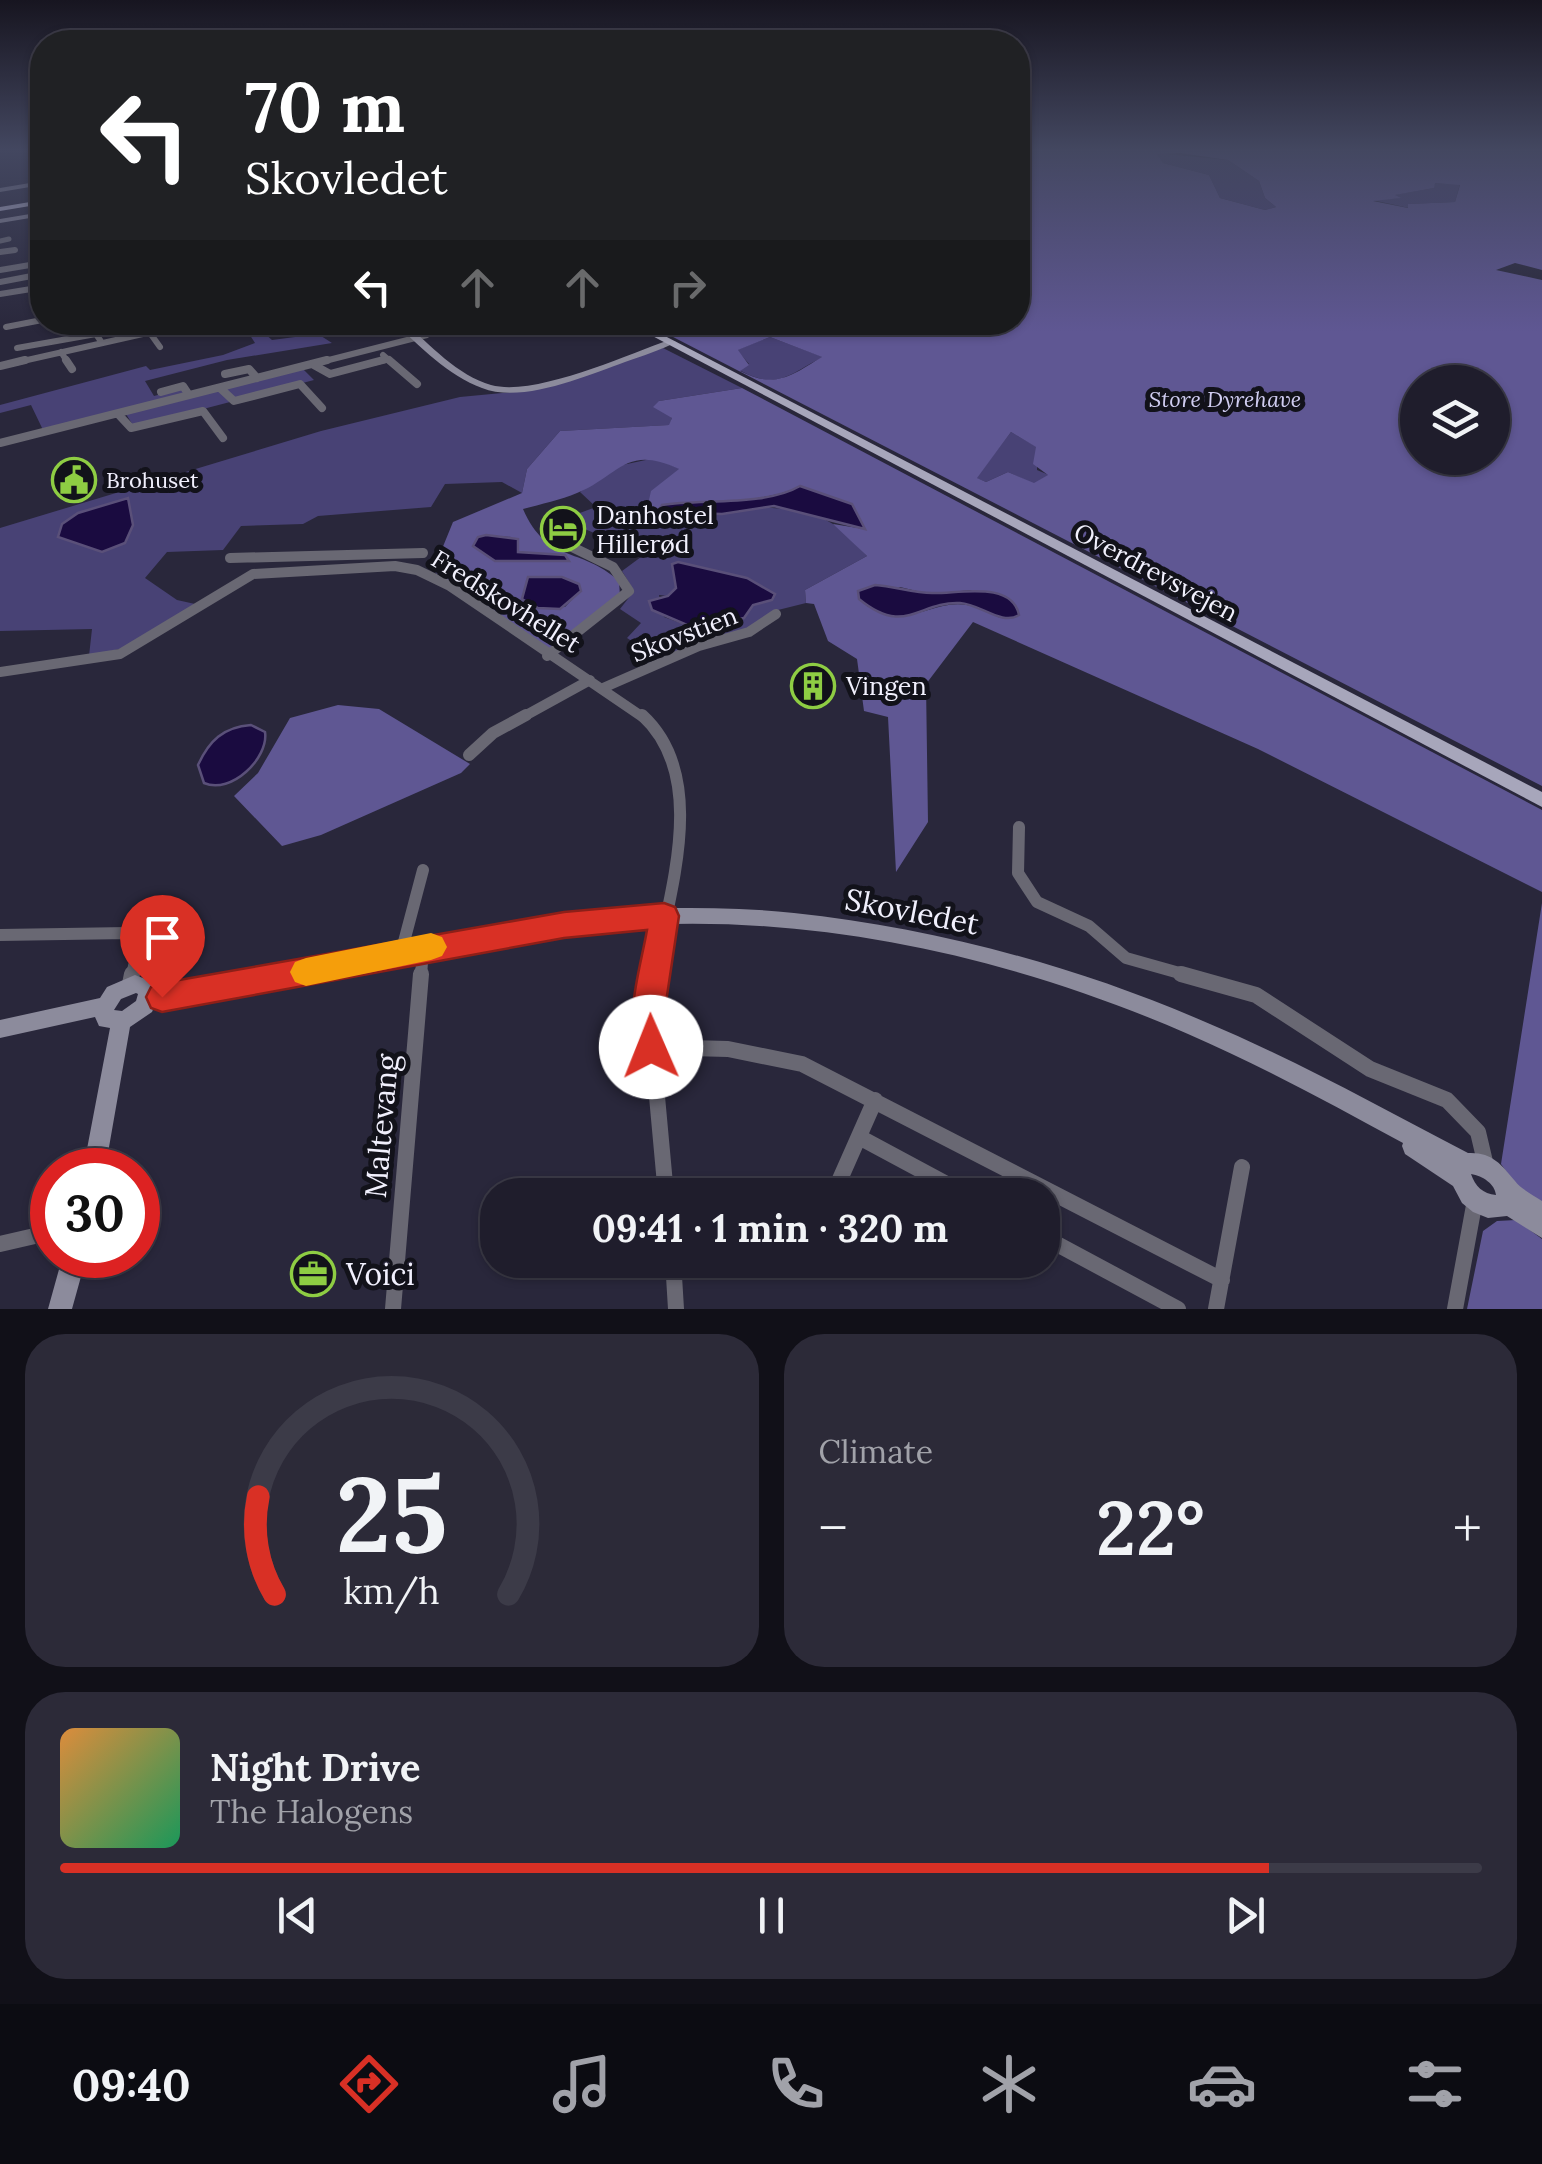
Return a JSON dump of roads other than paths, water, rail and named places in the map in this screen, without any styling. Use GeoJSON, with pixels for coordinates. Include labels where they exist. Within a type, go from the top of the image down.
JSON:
{"type":"FeatureCollection","features":[{"type":"Feature","properties":{"kind":"main road","name":"Overdrevsvejen"},"geometry":{"type":"LineString","coordinates":[[653,335],[1542,800]]}},
{"type":"Feature","properties":{"kind":"street"},"geometry":{"type":"LineString","coordinates":[[1,226],[30,218]]}},
{"type":"Feature","properties":{"kind":"street"},"geometry":{"type":"LineString","coordinates":[[0,241],[9,240]]}},
{"type":"Feature","properties":{"kind":"street"},"geometry":{"type":"LineString","coordinates":[[0,252],[15,250]]}},
{"type":"Feature","properties":{"kind":"street"},"geometry":{"type":"LineString","coordinates":[[0,270],[30,265]]}},
{"type":"Feature","properties":{"kind":"street"},"geometry":{"type":"LineString","coordinates":[[4,282],[30,277]]}},
{"type":"Feature","properties":{"kind":"street"},"geometry":{"type":"LineString","coordinates":[[4,282],[13,292]]}},
{"type":"Feature","properties":{"kind":"street"},"geometry":{"type":"LineString","coordinates":[[0,294],[30,288]]}},
{"type":"Feature","properties":{"kind":"street"},"geometry":{"type":"LineString","coordinates":[[6,328],[30,323]]}},
{"type":"Feature","properties":{"kind":"street"},"geometry":{"type":"LineString","coordinates":[[18,348],[76,335]]}},
{"type":"Feature","properties":{"kind":"street"},"geometry":{"type":"LineString","coordinates":[[97,335],[102,343]]}},
{"type":"Feature","properties":{"kind":"street"},"geometry":{"type":"LineString","coordinates":[[0,366],[140,335]]}},
{"type":"Feature","properties":{"kind":"street"},"geometry":{"type":"LineString","coordinates":[[151,335],[160,347]]}},
{"type":"Feature","properties":{"kind":"street"},"geometry":{"type":"LineString","coordinates":[[0,443],[422,336],[484,386],[510,390],[665,341]]}},
{"type":"Feature","properties":{"kind":"street"},"geometry":{"type":"LineString","coordinates":[[62,352],[72,368]]}},
{"type":"Feature","properties":{"kind":"street"},"geometry":{"type":"LineString","coordinates":[[312,364],[330,374],[386,357],[417,384]]}},
{"type":"Feature","properties":{"kind":"street"},"geometry":{"type":"LineString","coordinates":[[226,374],[249,369],[257,378]]}},
{"type":"Feature","properties":{"kind":"street"},"geometry":{"type":"LineString","coordinates":[[220,388],[234,401],[300,384],[322,408]]}},
{"type":"Feature","properties":{"kind":"street"},"geometry":{"type":"LineString","coordinates":[[160,392],[183,386],[189,395]]}},
{"type":"Feature","properties":{"kind":"street"},"geometry":{"type":"LineString","coordinates":[[118,414],[131,428],[203,411],[223,438]]}},
{"type":"Feature","properties":{"kind":"street"},"geometry":{"type":"LineString","coordinates":[[547,656],[629,591],[626,581],[603,560],[568,545]]}},
{"type":"Feature","properties":{"kind":"street"},"geometry":{"type":"LineString","coordinates":[[230,558],[422,553]]}},
{"type":"Feature","properties":{"kind":"street"},"geometry":{"type":"LineString","coordinates":[[367,567],[374,554]]}},
{"type":"Feature","properties":{"kind":"street","name":"Fredskovhellet"},"geometry":{"type":"LineString","coordinates":[[0,672],[31,662],[97,660],[122,652],[240,580],[265,571],[400,566],[432,575],[654,725],[678,764],[682,807],[649,1009],[664,1178]]}},
{"type":"Feature","properties":{"kind":"street","name":"Skovstien"},"geometry":{"type":"LineString","coordinates":[[603,688],[699,646],[749,632],[776,614]]}},
{"type":"Feature","properties":{"kind":"street","name":"Fredskovhellet"},"geometry":{"type":"LineString","coordinates":[[469,755],[493,733],[590,680]]}},
{"type":"Feature","properties":{"kind":"street"},"geometry":{"type":"LineString","coordinates":[[1019,827],[1018,872],[1036,902],[1089,926],[1126,958],[1256,995],[1370,1069],[1447,1100],[1478,1132],[1470,1169],[1475,1199],[1455,1309]]}},
{"type":"Feature","properties":{"kind":"street"},"geometry":{"type":"LineString","coordinates":[[401,953],[423,870]]}},
{"type":"Feature","properties":{"kind":"street","name":"Skovledet"},"geometry":{"type":"LineString","coordinates":[[149,999],[564,925],[664,916],[812,923],[979,953],[1156,1011],[1470,1169]]}},
{"type":"Feature","properties":{"kind":"street"},"geometry":{"type":"LineString","coordinates":[[0,935],[128,933],[138,946],[130,984]]}},
{"type":"Feature","properties":{"kind":"street","name":"Maltevang"},"geometry":{"type":"LineString","coordinates":[[394,1309],[422,948]]}},
{"type":"Feature","properties":{"kind":"street"},"geometry":{"type":"LineString","coordinates":[[0,1029],[112,1014],[138,1013],[149,999],[146,986],[130,984],[114,993],[112,1014],[97,1148]]}},
{"type":"Feature","properties":{"kind":"street"},"geometry":{"type":"LineString","coordinates":[[651,1047],[718,1045],[762,1051],[802,1064],[1222,1280]]}},
{"type":"Feature","properties":{"kind":"street"},"geometry":{"type":"LineString","coordinates":[[840,1178],[876,1100]]}},
{"type":"Feature","properties":{"kind":"street"},"geometry":{"type":"LineString","coordinates":[[859,1137],[935,1178]]}},
{"type":"Feature","properties":{"kind":"street"},"geometry":{"type":"LineString","coordinates":[[1216,1309],[1242,1167]]}},
{"type":"Feature","properties":{"kind":"street"},"geometry":{"type":"LineString","coordinates":[[1470,1169],[1542,1226]]}},
{"type":"Feature","properties":{"kind":"street"},"geometry":{"type":"LineString","coordinates":[[1475,1199],[1493,1208],[1508,1197]]}},
{"type":"Feature","properties":{"kind":"street"},"geometry":{"type":"LineString","coordinates":[[1508,1197],[1542,1214]]}},
{"type":"Feature","properties":{"kind":"street"},"geometry":{"type":"LineString","coordinates":[[0,1244],[30,1237]]}},
{"type":"Feature","properties":{"kind":"street"},"geometry":{"type":"LineString","coordinates":[[1060,1246],[1178,1309]]}},
{"type":"Feature","properties":{"kind":"street"},"geometry":{"type":"LineString","coordinates":[[60,1309],[69,1278]]}},
{"type":"Feature","properties":{"kind":"street"},"geometry":{"type":"LineString","coordinates":[[674,1278],[676,1309]]}},
{"type":"Feature","properties":{"kind":"place","name":"Brohuset"},"geometry":{"type":"Point","coordinates":[74,480]}},
{"type":"Feature","properties":{"kind":"place","name":"Danhostel Hillerød"},"geometry":{"type":"Point","coordinates":[563,529]}},
{"type":"Feature","properties":{"kind":"place","name":"Vingen"},"geometry":{"type":"Point","coordinates":[813,686]}},
{"type":"Feature","properties":{"kind":"place","name":"Voici"},"geometry":{"type":"Point","coordinates":[313,1274]}},
{"type":"Feature","properties":{"kind":"park label","name":"Store Dyrehave"},"geometry":{"type":"Point","coordinates":[1225,399]}}]}
